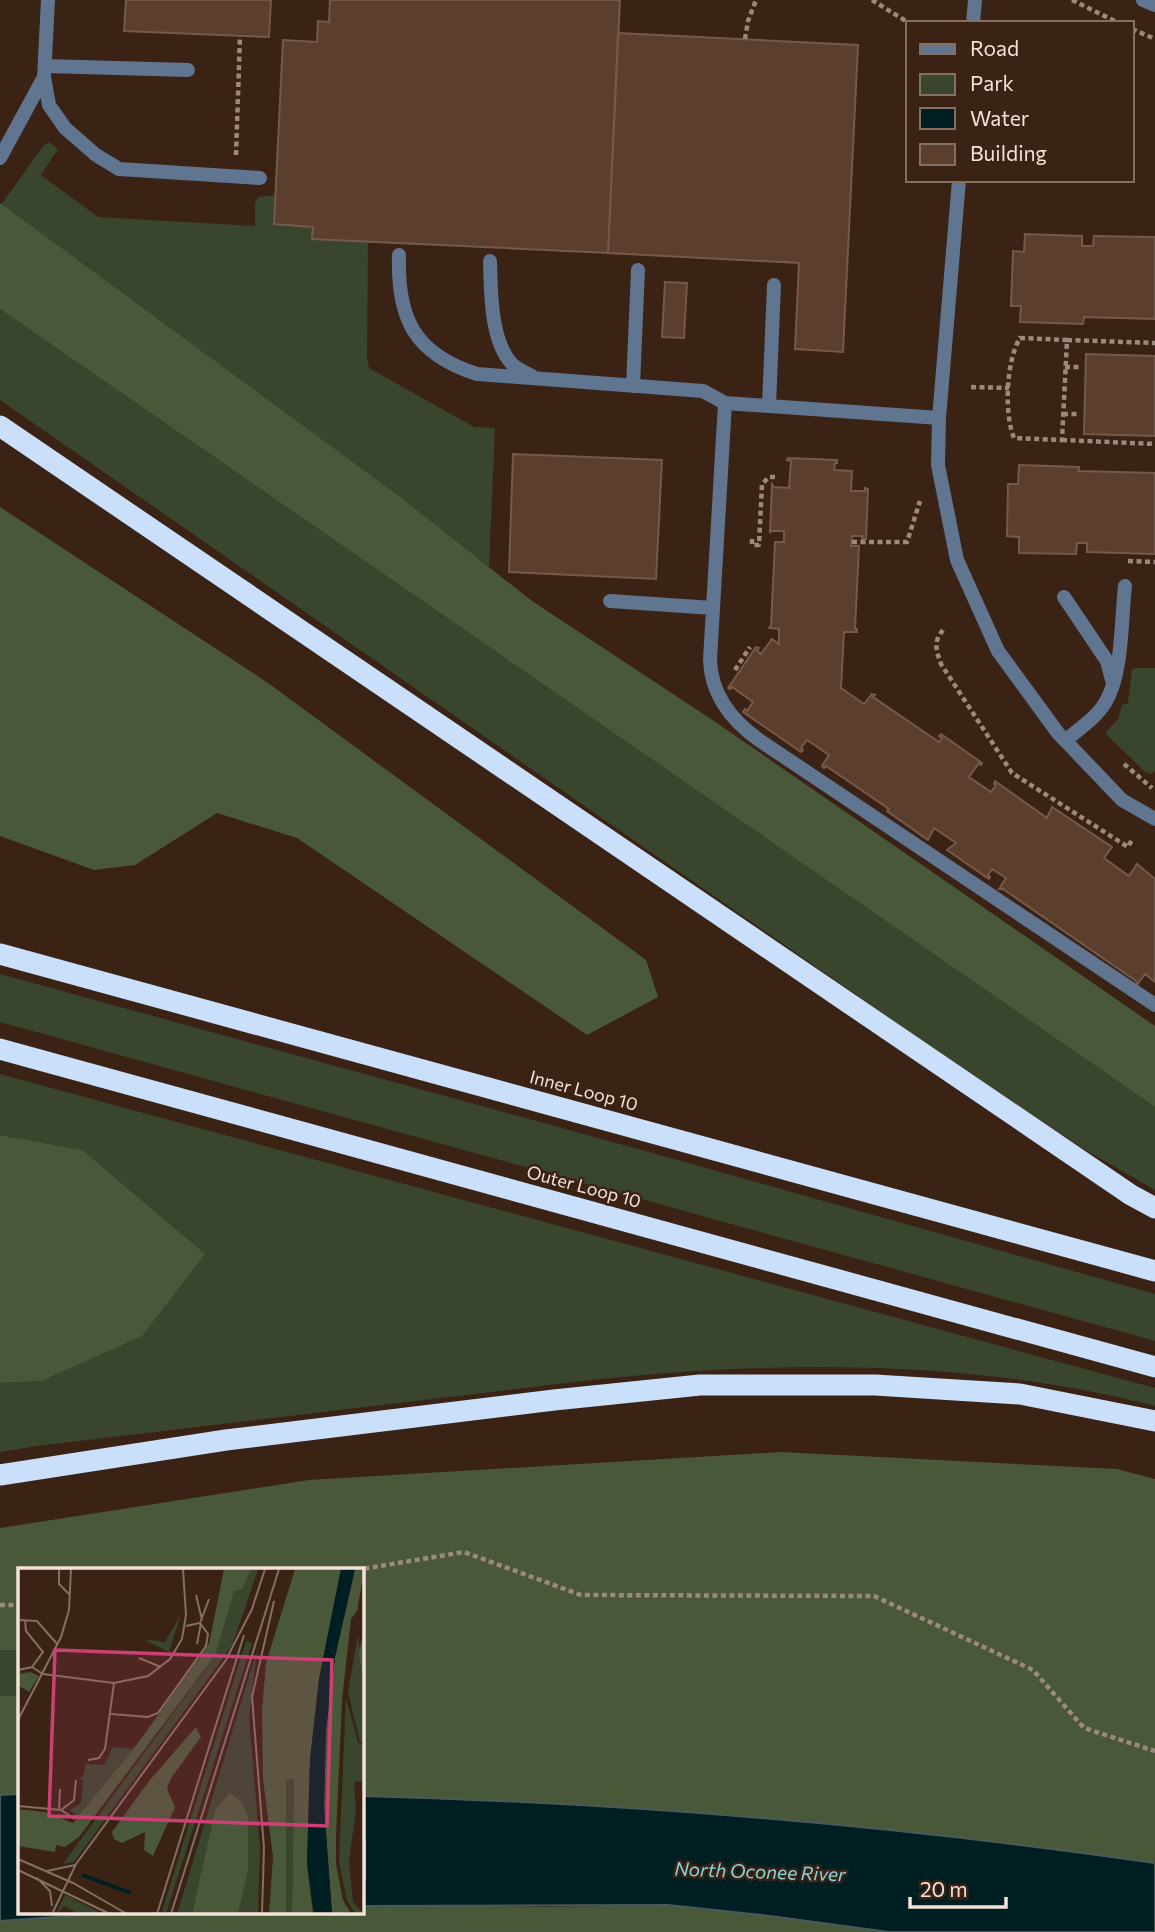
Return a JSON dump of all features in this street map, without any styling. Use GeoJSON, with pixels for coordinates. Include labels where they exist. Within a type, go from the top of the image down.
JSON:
{"type":"FeatureCollection","features":[{"type":"Feature","properties":{"kind":"highway"},"geometry":{"type":"LineString","coordinates":[[0,426],[1120,1187],[1155,1208]]}},
{"type":"Feature","properties":{"kind":"highway","name":"Inner Loop 10"},"geometry":{"type":"LineString","coordinates":[[0,954],[1155,1271]]}},
{"type":"Feature","properties":{"kind":"highway","name":"Outer Loop 10"},"geometry":{"type":"LineString","coordinates":[[0,1049],[1155,1367]]}},
{"type":"Feature","properties":{"kind":"highway"},"geometry":{"type":"LineString","coordinates":[[0,1475],[226,1440],[541,1401],[700,1385],[875,1385],[1020,1394],[1155,1421]]}},
{"type":"Feature","properties":{"kind":"street"},"geometry":{"type":"LineString","coordinates":[[48,0],[44,71],[49,105],[65,128],[96,155],[119,169],[260,178]]}},
{"type":"Feature","properties":{"kind":"street"},"geometry":{"type":"LineString","coordinates":[[973,21],[975,0]]}},
{"type":"Feature","properties":{"kind":"street"},"geometry":{"type":"LineString","coordinates":[[1143,0],[1155,5]]}},
{"type":"Feature","properties":{"kind":"street"},"geometry":{"type":"LineString","coordinates":[[44,71],[188,70]]}},
{"type":"Feature","properties":{"kind":"street"},"geometry":{"type":"LineString","coordinates":[[0,158],[44,71]]}},
{"type":"Feature","properties":{"kind":"street"},"geometry":{"type":"LineString","coordinates":[[959,182],[939,418],[938,465],[957,560],[998,651],[1066,740],[1122,800],[1155,819]]}},
{"type":"Feature","properties":{"kind":"street"},"geometry":{"type":"LineString","coordinates":[[399,255],[398,285],[403,310],[412,330],[424,345],[453,365],[477,374],[704,391],[725,403],[939,418]]}},
{"type":"Feature","properties":{"kind":"street"},"geometry":{"type":"LineString","coordinates":[[490,261],[495,328],[503,350],[513,365],[536,379]]}},
{"type":"Feature","properties":{"kind":"street"},"geometry":{"type":"LineString","coordinates":[[633,386],[638,270]]}},
{"type":"Feature","properties":{"kind":"street"},"geometry":{"type":"LineString","coordinates":[[769,406],[774,285]]}},
{"type":"Feature","properties":{"kind":"street"},"geometry":{"type":"LineString","coordinates":[[725,403],[710,660],[712,679],[725,708],[745,730],[1155,1005]]}},
{"type":"Feature","properties":{"kind":"street"},"geometry":{"type":"LineString","coordinates":[[1066,740],[1105,703],[1112,685],[1125,586]]}},
{"type":"Feature","properties":{"kind":"street"},"geometry":{"type":"LineString","coordinates":[[1064,597],[1107,661],[1112,685]]}},
{"type":"Feature","properties":{"kind":"street"},"geometry":{"type":"LineString","coordinates":[[610,601],[713,608]]}},
{"type":"Feature","properties":{"kind":"path"},"geometry":{"type":"LineString","coordinates":[[745,39],[756,0]]}},
{"type":"Feature","properties":{"kind":"path"},"geometry":{"type":"LineString","coordinates":[[872,0],[906,21]]}},
{"type":"Feature","properties":{"kind":"path"},"geometry":{"type":"LineString","coordinates":[[1072,0],[1115,21]]}},
{"type":"Feature","properties":{"kind":"path"},"geometry":{"type":"LineString","coordinates":[[1134,30],[1155,39]]}},
{"type":"Feature","properties":{"kind":"path"},"geometry":{"type":"LineString","coordinates":[[236,177],[240,36]]}},
{"type":"Feature","properties":{"kind":"path"},"geometry":{"type":"LineString","coordinates":[[1155,343],[1020,338],[1013,349],[1010,364],[1008,417],[1014,438],[1155,444]]}},
{"type":"Feature","properties":{"kind":"path"},"geometry":{"type":"LineString","coordinates":[[1062,440],[1067,340]]}},
{"type":"Feature","properties":{"kind":"path"},"geometry":{"type":"LineString","coordinates":[[1065,367],[1079,368]]}},
{"type":"Feature","properties":{"kind":"path"},"geometry":{"type":"LineString","coordinates":[[971,387],[1009,388]]}},
{"type":"Feature","properties":{"kind":"path"},"geometry":{"type":"LineString","coordinates":[[1063,414],[1078,414]]}},
{"type":"Feature","properties":{"kind":"path"},"geometry":{"type":"LineString","coordinates":[[750,543],[759,545],[762,484],[765,479],[775,477]]}},
{"type":"Feature","properties":{"kind":"path"},"geometry":{"type":"LineString","coordinates":[[852,542],[907,542],[920,502],[919,491]]}},
{"type":"Feature","properties":{"kind":"path"},"geometry":{"type":"LineString","coordinates":[[943,630],[935,647],[941,664],[1012,773],[1128,847],[1133,838]]}},
{"type":"Feature","properties":{"kind":"path"},"geometry":{"type":"LineString","coordinates":[[1115,757],[1155,790]]}},
{"type":"Feature","properties":{"kind":"path"},"geometry":{"type":"LineString","coordinates":[[364,1569],[464,1552],[581,1595],[874,1596],[1033,1670],[1084,1728],[1155,1751]]}},
{"type":"Feature","properties":{"kind":"path"},"geometry":{"type":"LineString","coordinates":[[0,1605],[18,1605]]}},
{"type":"Feature","properties":{"kind":"green space"},"geometry":{"type":"Polygon","coordinates":[[[49,142],[58,149],[41,175],[98,217],[255,226],[255,203],[258,197],[275,195],[274,224],[313,227],[312,238],[368,241],[369,368],[474,427],[495,428],[489,567],[1,205],[43,146],[49,142]]]}},
{"type":"Feature","properties":{"kind":"green space"},"geometry":{"type":"Polygon","coordinates":[[[0,203],[400,497],[532,601],[714,721],[1155,1026],[1155,1107],[0,309],[0,203]]]}},
{"type":"Feature","properties":{"kind":"green space"},"geometry":{"type":"Polygon","coordinates":[[[0,309],[1155,1107],[1155,1190],[1087,1151],[999,1094],[0,400],[0,309]]]}},
{"type":"Feature","properties":{"kind":"green space"},"geometry":{"type":"Polygon","coordinates":[[[0,507],[268,683],[646,960],[658,997],[587,1035],[297,838],[217,813],[135,865],[94,870],[0,836],[0,507]]]}},
{"type":"Feature","properties":{"kind":"green space"},"geometry":{"type":"Polygon","coordinates":[[[1155,668],[1155,771],[1151,774],[1145,772],[1105,733],[1118,719],[1122,705],[1128,703],[1132,669],[1155,668]]]}},
{"type":"Feature","properties":{"kind":"green space"},"geometry":{"type":"Polygon","coordinates":[[[0,974],[1155,1294],[1155,1341],[0,1022],[0,974]]]}},
{"type":"Feature","properties":{"kind":"green space"},"geometry":{"type":"Polygon","coordinates":[[[0,1074],[1155,1388],[1155,1406],[1016,1379],[945,1372],[875,1368],[733,1369],[592,1380],[0,1452],[0,1383],[41,1381],[82,1150],[0,1135],[0,1074]]]}},
{"type":"Feature","properties":{"kind":"green space"},"geometry":{"type":"Polygon","coordinates":[[[0,1135],[82,1150],[205,1254],[142,1336],[41,1381],[0,1383],[0,1135]]]}},
{"type":"Feature","properties":{"kind":"green space"},"geometry":{"type":"Polygon","coordinates":[[[781,1452],[1117,1469],[1155,1479],[1155,1863],[958,1838],[760,1818],[561,1804],[364,1796],[364,1568],[18,1568],[18,1650],[0,1650],[0,1528],[309,1480],[781,1452]]]}},
{"type":"Feature","properties":{"kind":"green space"},"geometry":{"type":"Polygon","coordinates":[[[0,1650],[18,1650],[18,1696],[0,1696],[0,1650]]]}},
{"type":"Feature","properties":{"kind":"green space"},"geometry":{"type":"Polygon","coordinates":[[[0,1696],[18,1696],[18,1794],[0,1795],[0,1696]]]}},
{"type":"Feature","properties":{"kind":"green space"},"geometry":{"type":"Polygon","coordinates":[[[668,1905],[885,1932],[0,1932],[0,1921],[101,1914],[364,1914],[364,1906],[668,1905]]]}},
{"type":"Feature","properties":{"kind":"water"},"geometry":{"type":"Polygon","coordinates":[[[18,1794],[18,1914],[101,1914],[0,1921],[0,1795],[18,1794]]]}},
{"type":"Feature","properties":{"kind":"water","name":"North Oconee River"},"geometry":{"type":"Polygon","coordinates":[[[364,1796],[561,1804],[760,1818],[958,1837],[1155,1863],[1155,1932],[889,1932],[668,1905],[364,1906],[364,1796]]]}},
{"type":"Feature","properties":{"kind":"building"},"geometry":{"type":"Polygon","coordinates":[[[126,0],[271,0],[269,37],[124,31],[126,0]]]}},
{"type":"Feature","properties":{"kind":"building"},"geometry":{"type":"Polygon","coordinates":[[[330,0],[620,0],[608,253],[312,239],[313,227],[274,224],[283,40],[317,42],[318,21],[329,22],[330,0]]]}},
{"type":"Feature","properties":{"kind":"building"},"geometry":{"type":"Polygon","coordinates":[[[618,33],[858,45],[843,352],[795,349],[799,263],[608,253],[618,33]]]}},
{"type":"Feature","properties":{"kind":"building"},"geometry":{"type":"Polygon","coordinates":[[[1025,234],[1082,236],[1082,246],[1093,246],[1094,236],[1155,237],[1155,319],[1084,317],[1083,324],[1020,322],[1021,306],[1011,306],[1013,251],[1024,252],[1025,234]]]}},
{"type":"Feature","properties":{"kind":"building"},"geometry":{"type":"Polygon","coordinates":[[[665,282],[687,283],[684,338],[662,337],[665,282]]]}},
{"type":"Feature","properties":{"kind":"building"},"geometry":{"type":"Polygon","coordinates":[[[1086,354],[1155,356],[1155,436],[1084,434],[1086,354]]]}},
{"type":"Feature","properties":{"kind":"building"},"geometry":{"type":"Polygon","coordinates":[[[513,454],[662,460],[656,579],[509,572],[513,454]]]}},
{"type":"Feature","properties":{"kind":"building"},"geometry":{"type":"Polygon","coordinates":[[[787,460],[837,460],[834,470],[852,471],[851,491],[868,489],[866,539],[862,539],[863,536],[852,536],[851,546],[859,546],[857,632],[844,632],[841,688],[864,704],[872,694],[875,695],[873,697],[939,742],[941,734],[982,763],[979,763],[969,777],[991,792],[996,785],[995,781],[1047,818],[1052,807],[1112,847],[1104,858],[1129,876],[1137,864],[1155,879],[1155,982],[1145,974],[1137,985],[1136,981],[1003,889],[999,889],[1006,878],[992,869],[988,875],[989,879],[947,850],[956,843],[934,828],[928,840],[887,811],[889,809],[826,766],[824,768],[822,766],[829,755],[807,740],[801,752],[743,712],[745,709],[747,711],[753,702],[732,687],[728,688],[756,647],[761,654],[772,639],[779,644],[779,629],[769,628],[775,542],[784,542],[784,531],[770,533],[772,484],[774,487],[789,488],[791,461],[787,460]]]}},
{"type":"Feature","properties":{"kind":"building"},"geometry":{"type":"Polygon","coordinates":[[[1019,465],[1079,467],[1079,471],[1155,473],[1155,554],[1087,552],[1087,543],[1077,543],[1076,554],[1019,553],[1019,537],[1007,536],[1008,484],[1018,484],[1019,465]]]}}]}
